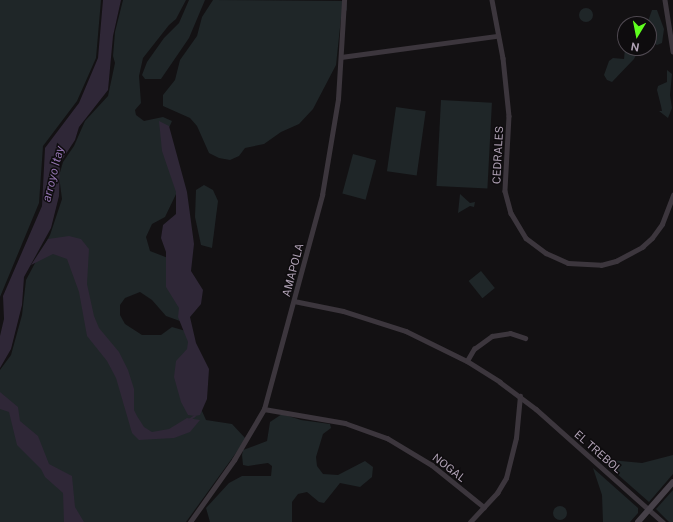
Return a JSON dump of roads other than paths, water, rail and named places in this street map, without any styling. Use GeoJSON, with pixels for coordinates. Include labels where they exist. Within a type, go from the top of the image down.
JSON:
{"type":"FeatureCollection","features":[{"type":"Feature","properties":{"kind":"street","name":"AMAPOLA"},"geometry":{"type":"LineString","coordinates":[[190,522],[234,460],[264,408],[322,195],[335,124],[344,0]]}},
{"type":"Feature","properties":{"kind":"street","name":"CEDRALES"},"geometry":{"type":"LineString","coordinates":[[492,0],[503,58],[509,116],[505,191],[511,213],[526,238],[546,253],[568,263],[590,266],[616,262],[642,247],[652,238],[662,224],[673,195]]}},
{"type":"Feature","properties":{"kind":"street"},"geometry":{"type":"LineString","coordinates":[[665,0],[673,52]]}},
{"type":"Feature","properties":{"kind":"street"},"geometry":{"type":"LineString","coordinates":[[341,57],[498,36]]}},
{"type":"Feature","properties":{"kind":"street","name":"EL TREBOL"},"geometry":{"type":"LineString","coordinates":[[294,301],[343,311],[406,331],[467,361],[520,396],[663,522]]}},
{"type":"Feature","properties":{"kind":"street"},"geometry":{"type":"LineString","coordinates":[[467,361],[474,349],[492,336],[510,333],[526,338]]}},
{"type":"Feature","properties":{"kind":"street"},"geometry":{"type":"LineString","coordinates":[[470,522],[496,493],[512,462],[520,396]]}},
{"type":"Feature","properties":{"kind":"street","name":"NOGAL"},"geometry":{"type":"LineString","coordinates":[[264,408],[345,423],[401,445],[432,465],[484,507]]}},
{"type":"Feature","properties":{"kind":"street"},"geometry":{"type":"LineString","coordinates":[[638,522],[673,482]]}},
{"type":"Feature","properties":{"kind":"water","name":"arroyo Itay"},"geometry":{"type":"Polygon","coordinates":[[[103,0],[121,0],[113,36],[108,90],[79,127],[75,140],[60,163],[59,196],[51,228],[24,277],[22,305],[11,349],[0,368],[0,336],[4,319],[3,296],[42,206],[45,148],[79,103],[98,58],[103,0]]]}},
{"type":"Feature","properties":{"kind":"water"},"geometry":{"type":"Polygon","coordinates":[[[159,121],[169,126],[187,192],[194,244],[191,271],[203,290],[201,304],[190,317],[196,343],[209,369],[207,399],[200,415],[195,416],[188,415],[181,402],[174,377],[176,361],[187,349],[188,342],[178,317],[179,308],[166,287],[166,252],[161,238],[163,225],[176,214],[176,192],[162,151],[159,121]]]}},
{"type":"Feature","properties":{"kind":"water"},"geometry":{"type":"Polygon","coordinates":[[[69,236],[81,239],[89,249],[87,284],[94,316],[99,328],[119,352],[128,370],[134,389],[134,410],[137,416],[144,427],[152,432],[169,429],[187,418],[200,420],[190,432],[174,438],[139,440],[132,433],[116,378],[107,361],[87,336],[79,292],[67,259],[53,254],[31,265],[48,239],[69,236]]]}},
{"type":"Feature","properties":{"kind":"water"},"geometry":{"type":"Polygon","coordinates":[[[0,392],[18,407],[20,421],[38,436],[49,464],[72,476],[75,507],[84,522],[64,522],[63,493],[45,477],[41,469],[17,445],[9,412],[0,409],[0,392]]]}},
{"type":"Feature","properties":{"kind":"waterway"},"geometry":{"type":"LineString","coordinates":[[189,420],[195,416]]}}]}
